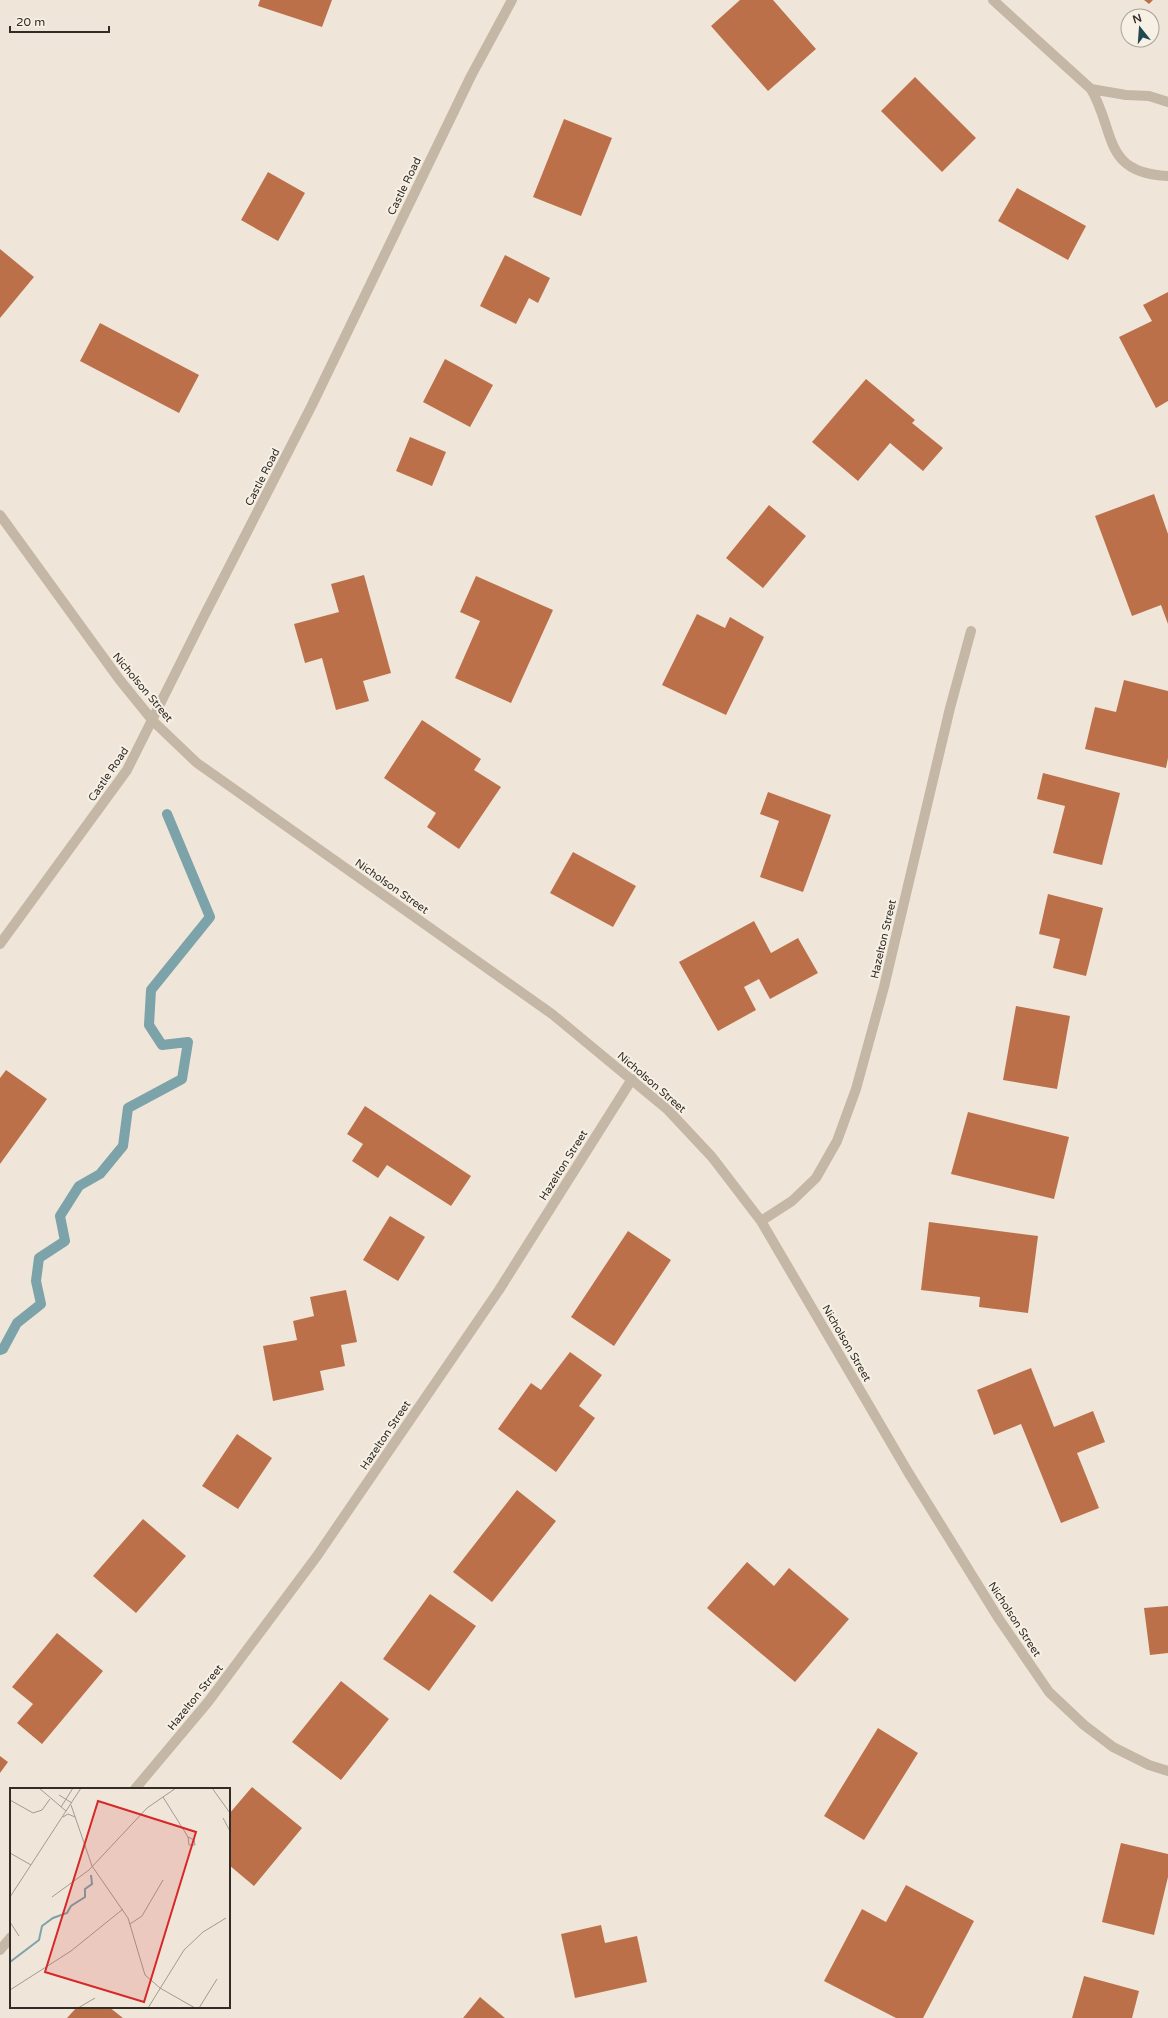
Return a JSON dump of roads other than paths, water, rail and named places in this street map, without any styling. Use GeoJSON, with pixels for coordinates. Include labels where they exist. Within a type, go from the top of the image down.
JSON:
{"type":"FeatureCollection","features":[{"type":"Feature","properties":{"kind":"street","name":"Castle Road"},"geometry":{"type":"LineString","coordinates":[[0,944],[127,770],[312,405],[471,76],[512,0]]}},
{"type":"Feature","properties":{"kind":"street"},"geometry":{"type":"LineString","coordinates":[[993,0],[1091,89],[1100,105],[1109,139],[1119,157],[1134,170],[1151,175],[1168,176]]}},
{"type":"Feature","properties":{"kind":"street"},"geometry":{"type":"LineString","coordinates":[[1091,89],[1149,96],[1168,102]]}},
{"type":"Feature","properties":{"kind":"street","name":"Nicholson Street"},"geometry":{"type":"LineString","coordinates":[[0,515],[119,679],[153,721],[197,763],[552,1014],[668,1110],[712,1157],[761,1221],[908,1472],[999,1619],[1049,1692],[1084,1725],[1113,1747],[1149,1765],[1168,1771]]}},
{"type":"Feature","properties":{"kind":"street","name":"Hazelton Street"},"geometry":{"type":"LineString","coordinates":[[761,1221],[792,1201],[816,1178],[837,1141],[856,1089],[884,987],[950,708],[971,631]]}},
{"type":"Feature","properties":{"kind":"street","name":"Hazelton Street"},"geometry":{"type":"LineString","coordinates":[[135,1788],[208,1702],[317,1556],[499,1290],[632,1079]]}},
{"type":"Feature","properties":{"kind":"street"},"geometry":{"type":"LineString","coordinates":[[0,1950],[10,1938]]}},
{"type":"Feature","properties":{"kind":"waterway"},"geometry":{"type":"LineString","coordinates":[[0,1350],[3,1349],[17,1323],[41,1304],[36,1281],[39,1258],[65,1241],[60,1216],[79,1186],[100,1174],[123,1146],[128,1108],[182,1079],[188,1042],[162,1045],[149,1025],[151,990],[210,917],[167,814]]}}]}
